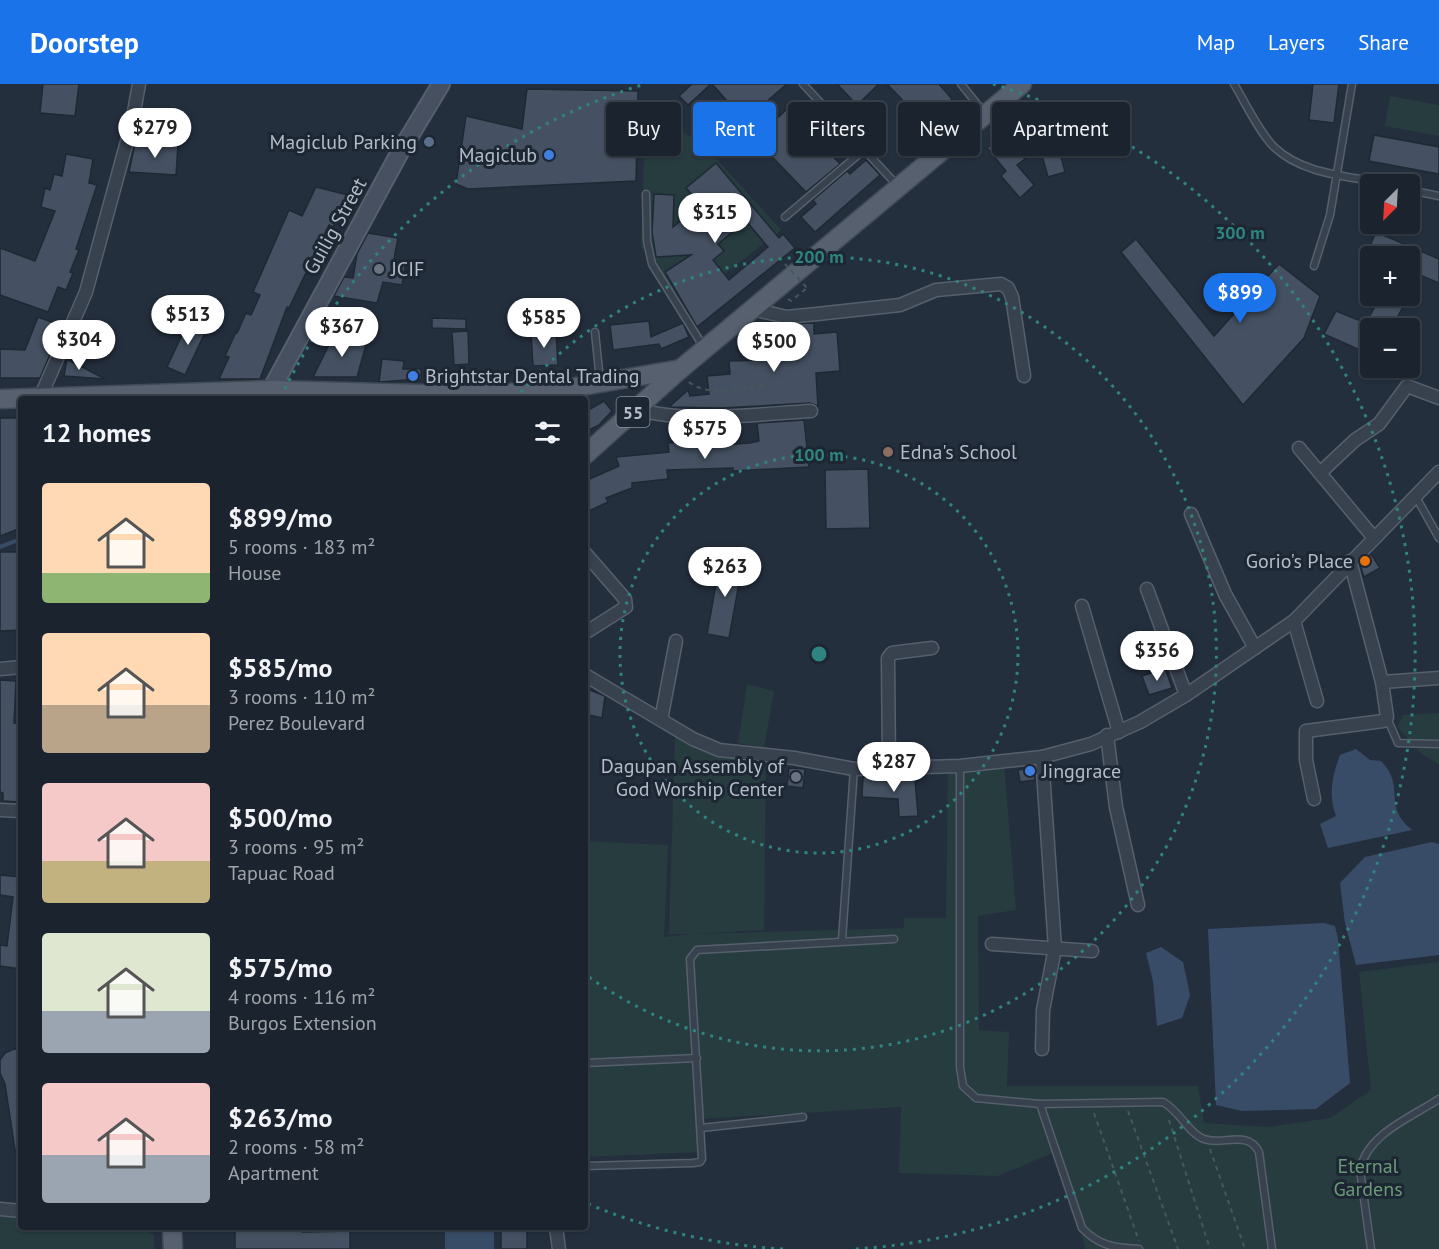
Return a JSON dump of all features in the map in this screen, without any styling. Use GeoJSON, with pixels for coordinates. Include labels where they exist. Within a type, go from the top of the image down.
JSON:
{"type":"FeatureCollection","features":[{"type":"Feature","properties":{"kind":"main road","name":"55"},"geometry":{"type":"LineString","coordinates":[[588,452],[704,349],[1022,84]]}},
{"type":"Feature","properties":{"kind":"main road"},"geometry":{"type":"LineString","coordinates":[[154,396],[460,395],[554,390],[679,371]]}},
{"type":"Feature","properties":{"kind":"main road"},"geometry":{"type":"LineString","coordinates":[[0,399],[18,399]]}},
{"type":"Feature","properties":{"kind":"main road"},"geometry":{"type":"LineString","coordinates":[[172,1230],[173,1249]]}},
{"type":"Feature","properties":{"kind":"street"},"geometry":{"type":"LineString","coordinates":[[41,396],[86,292],[132,123],[139,84]]}},
{"type":"Feature","properties":{"kind":"street","name":"Guilig Street"},"geometry":{"type":"LineString","coordinates":[[268,394],[394,162],[441,84]]}},
{"type":"Feature","properties":{"kind":"street"},"geometry":{"type":"LineString","coordinates":[[752,309],[787,317],[817,314],[900,305],[936,290],[1001,284],[1008,288],[1012,297],[1024,376]]}},
{"type":"Feature","properties":{"kind":"street"},"geometry":{"type":"LineString","coordinates":[[1320,473],[1355,440],[1379,424],[1407,386],[1439,398]]}},
{"type":"Feature","properties":{"kind":"street"},"geometry":{"type":"LineString","coordinates":[[636,409],[653,414],[685,416],[811,411]]}},
{"type":"Feature","properties":{"kind":"street"},"geometry":{"type":"LineString","coordinates":[[1299,448],[1374,538]]}},
{"type":"Feature","properties":{"kind":"street"},"geometry":{"type":"LineString","coordinates":[[588,677],[703,745],[719,750],[794,758],[854,769],[889,770],[960,766],[1042,757],[1091,744],[1186,695],[1294,621],[1439,472]]}},
{"type":"Feature","properties":{"kind":"street"},"geometry":{"type":"LineString","coordinates":[[1191,514],[1225,594],[1255,648]]}},
{"type":"Feature","properties":{"kind":"street"},"geometry":{"type":"LineString","coordinates":[[588,556],[625,599],[626,607],[588,631]]}},
{"type":"Feature","properties":{"kind":"street"},"geometry":{"type":"LineString","coordinates":[[1314,799],[1306,760],[1306,731],[1383,720],[1387,717],[1382,682],[1350,561]]}},
{"type":"Feature","properties":{"kind":"street"},"geometry":{"type":"LineString","coordinates":[[1148,589],[1186,695]]}},
{"type":"Feature","properties":{"kind":"street"},"geometry":{"type":"LineString","coordinates":[[1082,606],[1113,734],[1116,807],[1138,905]]}},
{"type":"Feature","properties":{"kind":"street"},"geometry":{"type":"LineString","coordinates":[[1294,621],[1317,701]]}},
{"type":"Feature","properties":{"kind":"street"},"geometry":{"type":"LineString","coordinates":[[661,720],[676,641]]}},
{"type":"Feature","properties":{"kind":"street"},"geometry":{"type":"LineString","coordinates":[[889,770],[888,658],[892,653],[932,648]]}},
{"type":"Feature","properties":{"kind":"street"},"geometry":{"type":"LineString","coordinates":[[0,669],[18,667]]}},
{"type":"Feature","properties":{"kind":"street"},"geometry":{"type":"LineString","coordinates":[[1382,682],[1439,678]]}},
{"type":"Feature","properties":{"kind":"street"},"geometry":{"type":"LineString","coordinates":[[1042,757],[1055,948],[1042,1010],[1042,1049]]}},
{"type":"Feature","properties":{"kind":"street"},"geometry":{"type":"LineString","coordinates":[[0,810],[18,811]]}},
{"type":"Feature","properties":{"kind":"street"},"geometry":{"type":"LineString","coordinates":[[992,944],[1092,951]]}},
{"type":"Feature","properties":{"kind":"street"},"geometry":{"type":"LineString","coordinates":[[0,1209],[18,1211]]}},
{"type":"Feature","properties":{"kind":"street"},"geometry":{"type":"LineString","coordinates":[[556,1230],[559,1249]]}},
{"type":"Feature","properties":{"kind":"lane"},"geometry":{"type":"LineString","coordinates":[[803,84],[820,102]]}},
{"type":"Feature","properties":{"kind":"lane"},"geometry":{"type":"LineString","coordinates":[[1234,84],[1273,146],[1294,161],[1316,170],[1360,178]]}},
{"type":"Feature","properties":{"kind":"lane"},"geometry":{"type":"LineString","coordinates":[[1314,266],[1330,215],[1335,173],[1352,84]]}},
{"type":"Feature","properties":{"kind":"lane"},"geometry":{"type":"LineString","coordinates":[[965,85],[986,115]]}},
{"type":"Feature","properties":{"kind":"lane"},"geometry":{"type":"LineString","coordinates":[[785,217],[857,156]]}},
{"type":"Feature","properties":{"kind":"lane"},"geometry":{"type":"LineString","coordinates":[[871,156],[899,187]]}},
{"type":"Feature","properties":{"kind":"lane"},"geometry":{"type":"LineString","coordinates":[[1420,192],[1439,196]]}},
{"type":"Feature","properties":{"kind":"lane"},"geometry":{"type":"LineString","coordinates":[[645,194],[647,241],[652,264],[704,349]]}},
{"type":"Feature","properties":{"kind":"lane"},"geometry":{"type":"LineString","coordinates":[[595,332],[600,384]]}},
{"type":"Feature","properties":{"kind":"lane"},"geometry":{"type":"LineString","coordinates":[[1416,497],[1439,538]]}},
{"type":"Feature","properties":{"kind":"lane"},"geometry":{"type":"LineString","coordinates":[[1387,717],[1398,743],[1439,744]]}},
{"type":"Feature","properties":{"kind":"lane"},"geometry":{"type":"LineString","coordinates":[[960,766],[960,1080],[969,1094],[976,1098],[1041,1104],[1090,1101],[1163,1102],[1176,1110],[1194,1133],[1208,1140],[1241,1138],[1257,1147],[1272,1249]]}},
{"type":"Feature","properties":{"kind":"lane"},"geometry":{"type":"LineString","coordinates":[[842,940],[854,769]]}},
{"type":"Feature","properties":{"kind":"lane"},"geometry":{"type":"LineString","coordinates":[[588,1166],[700,1162],[701,1128],[690,959],[692,952],[842,940],[894,939]]}},
{"type":"Feature","properties":{"kind":"lane"},"geometry":{"type":"LineString","coordinates":[[588,1063],[697,1058]]}},
{"type":"Feature","properties":{"kind":"lane"},"geometry":{"type":"LineString","coordinates":[[1371,1249],[1360,1170],[1362,1158],[1375,1140],[1439,1099]]}},
{"type":"Feature","properties":{"kind":"lane"},"geometry":{"type":"LineString","coordinates":[[1041,1104],[1082,1228],[1092,1239],[1105,1245],[1140,1249]]}},
{"type":"Feature","properties":{"kind":"lane"},"geometry":{"type":"LineString","coordinates":[[701,1128],[802,1117]]}},
{"type":"Feature","properties":{"kind":"path"},"geometry":{"type":"LineString","coordinates":[[784,264],[807,288],[790,301]]}},
{"type":"Feature","properties":{"kind":"path"},"geometry":{"type":"LineString","coordinates":[[679,371],[696,388],[711,390],[768,385]]}},
{"type":"Feature","properties":{"kind":"path"},"geometry":{"type":"LineString","coordinates":[[1090,1101],[1140,1249]]}},
{"type":"Feature","properties":{"kind":"path"},"geometry":{"type":"LineString","coordinates":[[1124,1102],[1178,1249]]}},
{"type":"Feature","properties":{"kind":"path"},"geometry":{"type":"LineString","coordinates":[[1163,1102],[1210,1249]]}},
{"type":"Feature","properties":{"kind":"path"},"geometry":{"type":"LineString","coordinates":[[1208,1140],[1245,1249]]}},
{"type":"Feature","properties":{"kind":"green space"},"geometry":{"type":"Polygon","coordinates":[[[1390,96],[1439,105],[1439,136],[1385,126],[1390,96]]]}},
{"type":"Feature","properties":{"kind":"green space"},"geometry":{"type":"Polygon","coordinates":[[[681,131],[693,138],[693,156],[714,156],[781,230],[685,305],[641,247],[644,156],[681,156],[681,131]]]}},
{"type":"Feature","properties":{"kind":"green space"},"geometry":{"type":"Polygon","coordinates":[[[747,684],[774,691],[764,748],[738,743],[747,684]]]}},
{"type":"Feature","properties":{"kind":"green space"},"geometry":{"type":"Polygon","coordinates":[[[1439,713],[1439,764],[1423,755],[1397,727],[1403,715],[1439,713]]]}},
{"type":"Feature","properties":{"kind":"green space","name":"Eternal Gardens"},"geometry":{"type":"Polygon","coordinates":[[[675,737],[718,752],[766,760],[764,930],[693,934],[904,928],[904,918],[946,918],[948,772],[1004,763],[1016,910],[978,916],[979,1030],[1009,1032],[1007,1086],[1198,1086],[1204,1123],[1268,1127],[1330,1118],[1371,1090],[1359,972],[1439,962],[1439,1249],[1086,1249],[1055,1152],[998,1176],[899,1173],[901,1107],[702,1119],[702,1152],[588,1157],[588,841],[668,845],[664,937],[690,934],[669,934],[675,737]]]}},
{"type":"Feature","properties":{"kind":"green space"},"geometry":{"type":"Polygon","coordinates":[[[0,1214],[18,1216],[18,1230],[146,1230],[154,1235],[154,1249],[0,1249],[0,1214]]]}},
{"type":"Feature","properties":{"kind":"water"},"geometry":{"type":"Polygon","coordinates":[[[1356,749],[1370,760],[1381,761],[1389,771],[1398,812],[1412,830],[1328,848],[1320,824],[1336,816],[1332,800],[1332,786],[1340,755],[1356,749]]]}},
{"type":"Feature","properties":{"kind":"water"},"geometry":{"type":"Polygon","coordinates":[[[1432,842],[1439,844],[1439,955],[1356,965],[1345,923],[1340,883],[1365,857],[1432,842]]]}},
{"type":"Feature","properties":{"kind":"water"},"geometry":{"type":"Polygon","coordinates":[[[1324,923],[1335,926],[1338,939],[1350,1083],[1316,1109],[1242,1111],[1216,1105],[1208,929],[1324,923]]]}},
{"type":"Feature","properties":{"kind":"water"},"geometry":{"type":"Polygon","coordinates":[[[1161,947],[1183,962],[1190,995],[1182,1018],[1157,1026],[1153,981],[1146,953],[1161,947]]]}},
{"type":"Feature","properties":{"kind":"water"},"geometry":{"type":"Polygon","coordinates":[[[445,1230],[494,1230],[494,1249],[445,1249],[445,1230]]]}},
{"type":"Feature","properties":{"kind":"building"},"geometry":{"type":"Polygon","coordinates":[[[43,84],[79,84],[75,116],[40,113],[43,84]]]}},
{"type":"Feature","properties":{"kind":"building"},"geometry":{"type":"Polygon","coordinates":[[[692,84],[711,84],[688,105],[679,96],[692,84]]]}},
{"type":"Feature","properties":{"kind":"building"},"geometry":{"type":"Polygon","coordinates":[[[712,84],[787,84],[766,102],[727,101],[712,84]]]}},
{"type":"Feature","properties":{"kind":"building"},"geometry":{"type":"Polygon","coordinates":[[[837,84],[879,84],[860,102],[854,102],[837,84]]]}},
{"type":"Feature","properties":{"kind":"building"},"geometry":{"type":"Polygon","coordinates":[[[887,84],[939,84],[952,99],[948,102],[904,102],[887,84]]]}},
{"type":"Feature","properties":{"kind":"building"},"geometry":{"type":"Polygon","coordinates":[[[1313,84],[1339,84],[1334,123],[1309,120],[1313,84]]]}},
{"type":"Feature","properties":{"kind":"building","name":"Magiclub"},"geometry":{"type":"Polygon","coordinates":[[[527,89],[638,91],[638,102],[606,102],[606,156],[637,156],[636,181],[468,189],[456,184],[466,116],[522,129],[527,89]]]}},
{"type":"Feature","properties":{"kind":"building"},"geometry":{"type":"Polygon","coordinates":[[[788,108],[788,156],[833,156],[840,164],[806,192],[771,156],[776,156],[776,119],[788,108]]]}},
{"type":"Feature","properties":{"kind":"building"},"geometry":{"type":"Polygon","coordinates":[[[1374,135],[1439,147],[1439,174],[1369,161],[1374,135]]]}},
{"type":"Feature","properties":{"kind":"building"},"geometry":{"type":"Polygon","coordinates":[[[135,143],[178,145],[176,175],[129,172],[135,143]]]}},
{"type":"Feature","properties":{"kind":"building"},"geometry":{"type":"Polygon","coordinates":[[[992,144],[992,154],[987,148],[992,144]]]}},
{"type":"Feature","properties":{"kind":"building"},"geometry":{"type":"Polygon","coordinates":[[[66,154],[93,159],[89,183],[97,185],[76,249],[79,250],[70,272],[73,273],[66,290],[58,287],[48,312],[0,295],[0,248],[35,261],[55,211],[41,207],[45,188],[50,190],[54,174],[62,176],[66,154]]]}},
{"type":"Feature","properties":{"kind":"building"},"geometry":{"type":"Polygon","coordinates":[[[994,156],[1022,156],[1025,159],[1017,165],[1034,185],[1020,198],[1001,176],[1006,171],[994,156]]]}},
{"type":"Feature","properties":{"kind":"building"},"geometry":{"type":"Polygon","coordinates":[[[1042,156],[1061,156],[1065,172],[1048,177],[1042,156]]]}},
{"type":"Feature","properties":{"kind":"building"},"geometry":{"type":"Polygon","coordinates":[[[866,160],[880,175],[815,232],[801,217],[816,204],[813,200],[847,171],[850,174],[866,160]]]}},
{"type":"Feature","properties":{"kind":"building"},"geometry":{"type":"Polygon","coordinates":[[[716,163],[779,238],[783,234],[795,248],[697,327],[665,272],[691,255],[656,257],[652,232],[654,194],[674,195],[673,227],[700,204],[686,188],[716,163]],[[746,221],[718,244],[724,251],[713,260],[729,280],[768,247],[746,221]]]}},
{"type":"Feature","properties":{"kind":"building"},"geometry":{"type":"Polygon","coordinates":[[[316,187],[348,195],[333,227],[329,225],[289,308],[287,307],[260,379],[219,379],[229,357],[225,356],[236,332],[246,313],[251,315],[260,295],[253,292],[289,210],[302,216],[316,187]]]}},
{"type":"Feature","properties":{"kind":"building"},"geometry":{"type":"Polygon","coordinates":[[[368,233],[398,238],[394,259],[406,261],[402,285],[383,282],[377,303],[334,296],[344,277],[353,278],[357,254],[368,233]]]}},
{"type":"Feature","properties":{"kind":"building"},"geometry":{"type":"Polygon","coordinates":[[[1375,234],[1381,234],[1409,246],[1370,246],[1375,234]]]}},
{"type":"Feature","properties":{"kind":"building"},"geometry":{"type":"Polygon","coordinates":[[[1136,239],[1214,336],[1279,264],[1320,296],[1304,338],[1243,405],[1121,252],[1136,239]]]}},
{"type":"Feature","properties":{"kind":"building"},"geometry":{"type":"Polygon","coordinates":[[[1420,251],[1439,259],[1439,283],[1420,275],[1420,251]]]}},
{"type":"Feature","properties":{"kind":"building"},"geometry":{"type":"Polygon","coordinates":[[[1375,306],[1403,307],[1397,318],[1369,318],[1375,306]]]}},
{"type":"Feature","properties":{"kind":"building"},"geometry":{"type":"Polygon","coordinates":[[[1336,311],[1360,321],[1360,350],[1324,334],[1336,311]]]}},
{"type":"Feature","properties":{"kind":"building"},"geometry":{"type":"Polygon","coordinates":[[[191,316],[209,324],[185,375],[167,367],[191,316]]]}},
{"type":"Feature","properties":{"kind":"building"},"geometry":{"type":"Polygon","coordinates":[[[38,317],[62,326],[40,378],[0,378],[0,349],[25,350],[38,317]]]}},
{"type":"Feature","properties":{"kind":"building"},"geometry":{"type":"Polygon","coordinates":[[[432,318],[466,319],[466,329],[432,328],[432,318]]]}},
{"type":"Feature","properties":{"kind":"building"},"geometry":{"type":"Polygon","coordinates":[[[649,321],[651,337],[683,323],[689,337],[661,349],[659,344],[613,350],[610,325],[649,321]]]}},
{"type":"Feature","properties":{"kind":"building"},"geometry":{"type":"Polygon","coordinates":[[[814,323],[814,334],[837,332],[840,371],[816,373],[818,406],[810,403],[723,408],[669,407],[688,390],[690,396],[709,394],[707,376],[730,374],[729,361],[765,360],[771,348],[770,337],[777,332],[779,324],[814,323]]]}},
{"type":"Feature","properties":{"kind":"building"},"geometry":{"type":"Polygon","coordinates":[[[336,331],[366,345],[357,377],[313,377],[336,331]]]}},
{"type":"Feature","properties":{"kind":"building"},"geometry":{"type":"Polygon","coordinates":[[[468,331],[469,364],[454,365],[452,332],[468,331]]]}},
{"type":"Feature","properties":{"kind":"building"},"geometry":{"type":"Polygon","coordinates":[[[556,332],[558,365],[533,366],[531,333],[556,332]]]}},
{"type":"Feature","properties":{"kind":"building"},"geometry":{"type":"Polygon","coordinates":[[[67,359],[105,379],[64,376],[67,359]]]}},
{"type":"Feature","properties":{"kind":"building"},"geometry":{"type":"Polygon","coordinates":[[[382,359],[404,361],[403,369],[421,369],[421,379],[379,382],[382,359]]]}},
{"type":"Feature","properties":{"kind":"building"},"geometry":{"type":"Polygon","coordinates":[[[604,401],[612,411],[599,425],[588,430],[588,410],[604,401]]]}},
{"type":"Feature","properties":{"kind":"building"},"geometry":{"type":"Polygon","coordinates":[[[0,418],[18,418],[18,529],[0,536],[0,418]]]}},
{"type":"Feature","properties":{"kind":"building"},"geometry":{"type":"Polygon","coordinates":[[[804,420],[809,467],[733,471],[733,468],[667,470],[668,479],[632,483],[632,488],[606,498],[608,502],[589,511],[588,480],[619,466],[616,457],[669,452],[668,443],[716,439],[717,445],[759,441],[757,423],[804,420]]]}},
{"type":"Feature","properties":{"kind":"building"},"geometry":{"type":"Polygon","coordinates":[[[868,469],[870,528],[826,529],[825,470],[868,469]]]}},
{"type":"Feature","properties":{"kind":"building"},"geometry":{"type":"Polygon","coordinates":[[[0,552],[18,552],[18,630],[0,631],[0,552]]]}},
{"type":"Feature","properties":{"kind":"building"},"geometry":{"type":"Polygon","coordinates":[[[1371,554],[1380,568],[1364,577],[1360,565],[1371,554]]]}},
{"type":"Feature","properties":{"kind":"building"},"geometry":{"type":"Polygon","coordinates":[[[721,557],[743,561],[729,638],[707,634],[721,557]]]}},
{"type":"Feature","properties":{"kind":"building"},"geometry":{"type":"Polygon","coordinates":[[[1165,668],[1172,688],[1149,695],[1142,676],[1165,668]]]}},
{"type":"Feature","properties":{"kind":"building"},"geometry":{"type":"Polygon","coordinates":[[[0,680],[16,681],[14,723],[18,723],[18,802],[3,801],[3,793],[0,792],[0,680]]]}},
{"type":"Feature","properties":{"kind":"building"},"geometry":{"type":"Polygon","coordinates":[[[588,689],[605,696],[602,718],[588,715],[588,689]]]}},
{"type":"Feature","properties":{"kind":"building"},"geometry":{"type":"Polygon","coordinates":[[[789,768],[805,769],[803,788],[787,786],[789,768]]]}},
{"type":"Feature","properties":{"kind":"building"},"geometry":{"type":"Polygon","coordinates":[[[1034,768],[1035,780],[1020,782],[1018,770],[1034,768]]]}},
{"type":"Feature","properties":{"kind":"building"},"geometry":{"type":"Polygon","coordinates":[[[897,776],[908,776],[908,780],[915,779],[918,816],[899,817],[898,799],[862,797],[863,777],[897,779],[897,776]]]}},
{"type":"Feature","properties":{"kind":"building"},"geometry":{"type":"Polygon","coordinates":[[[0,875],[18,877],[18,969],[0,966],[0,945],[7,946],[13,897],[0,895],[0,875]]]}},
{"type":"Feature","properties":{"kind":"building"},"geometry":{"type":"Polygon","coordinates":[[[18,1050],[18,1150],[15,1150],[5,1084],[0,1073],[0,1060],[5,1053],[18,1050]]]}},
{"type":"Feature","properties":{"kind":"building"},"geometry":{"type":"Polygon","coordinates":[[[235,1230],[350,1231],[350,1249],[235,1249],[235,1230]]]}},
{"type":"Feature","properties":{"kind":"building"},"geometry":{"type":"Polygon","coordinates":[[[501,1230],[527,1230],[527,1249],[501,1249],[501,1230]]]}},
{"type":"Feature","properties":{"kind":"waterway"},"geometry":{"type":"LineString","coordinates":[[0,547],[18,540]]}},
{"type":"Feature","properties":{"kind":"place","name":"Magiclub Parking"},"geometry":{"type":"Point","coordinates":[429,142]}},
{"type":"Feature","properties":{"kind":"place","name":"Magiclub"},"geometry":{"type":"Point","coordinates":[549,155]}},
{"type":"Feature","properties":{"kind":"place","name":"JCIF"},"geometry":{"type":"Point","coordinates":[379,269]}},
{"type":"Feature","properties":{"kind":"place","name":"Brightstar Dental Trading"},"geometry":{"type":"Point","coordinates":[413,376]}},
{"type":"Feature","properties":{"kind":"place","name":"Edna's School"},"geometry":{"type":"Point","coordinates":[888,452]}},
{"type":"Feature","properties":{"kind":"place","name":"Gorio's Place"},"geometry":{"type":"Point","coordinates":[1365,561]}},
{"type":"Feature","properties":{"kind":"place","name":"Jinggrace"},"geometry":{"type":"Point","coordinates":[1030,771]}},
{"type":"Feature","properties":{"kind":"place","name":"Dagupan Assembly of God Worship Center"},"geometry":{"type":"Point","coordinates":[796,777]}}]}
